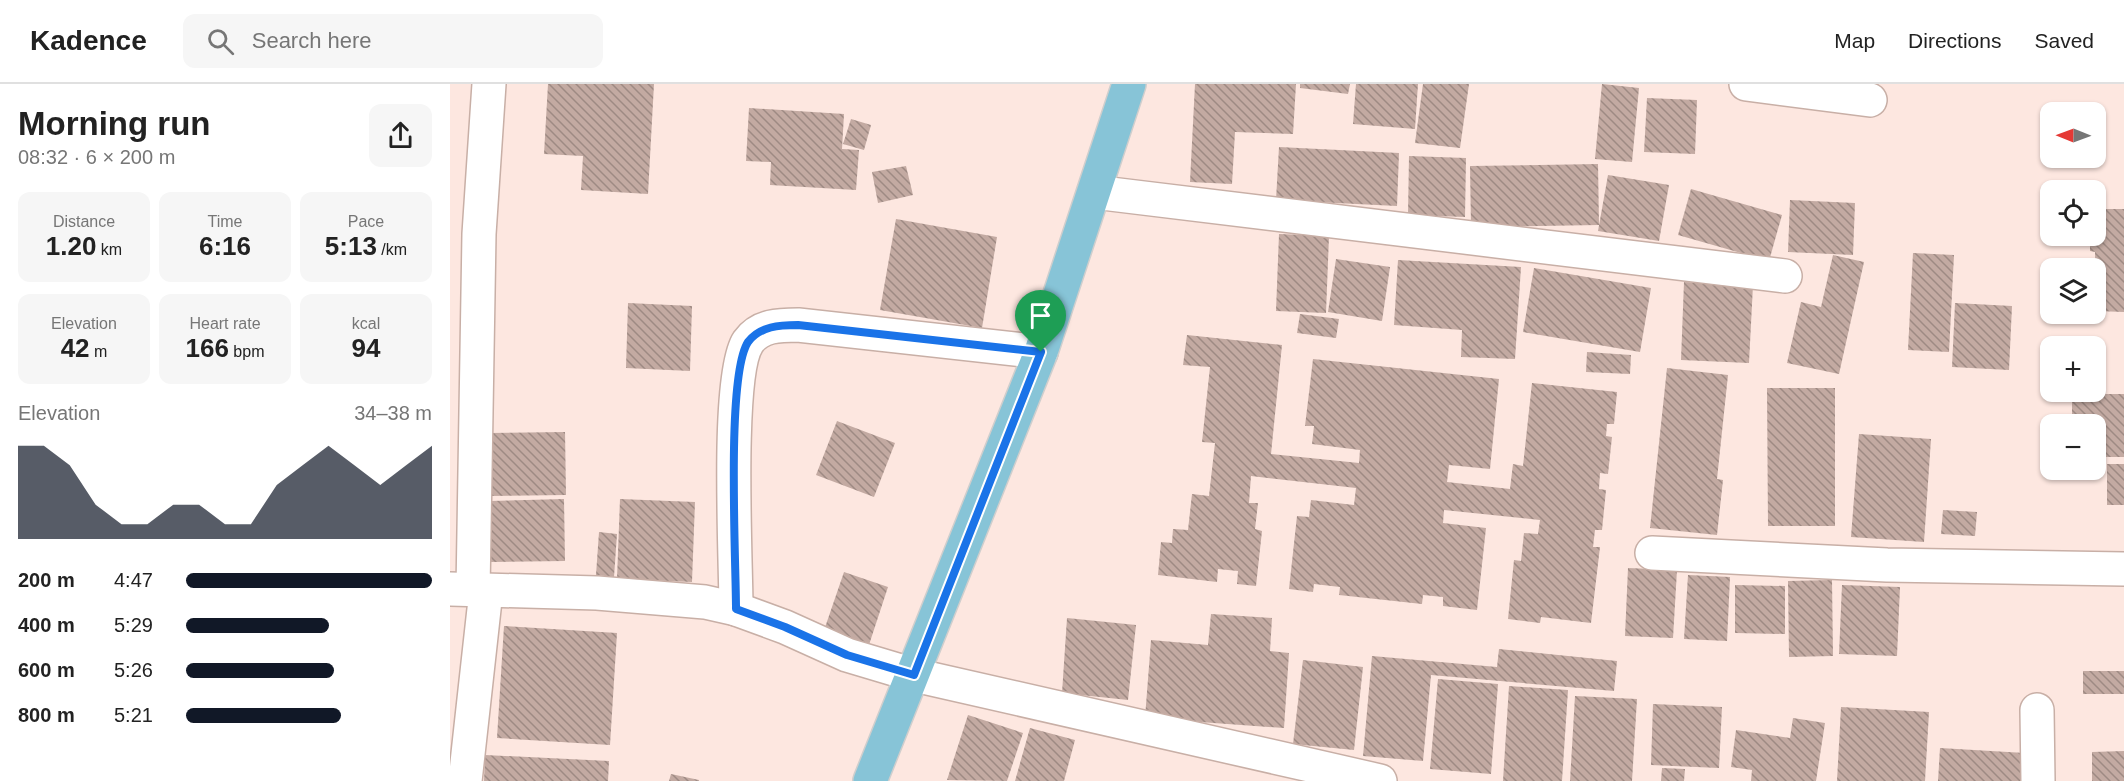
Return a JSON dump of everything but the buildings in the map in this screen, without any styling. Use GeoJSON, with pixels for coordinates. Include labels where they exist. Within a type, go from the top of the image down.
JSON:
{"type":"FeatureCollection","features":[{"type":"Feature","properties":{"kind":"main road"},"geometry":{"type":"LineString","coordinates":[[870,781],[1041,352],[1130,84]]}},
{"type":"Feature","properties":{"kind":"street"},"geometry":{"type":"LineString","coordinates":[[465,781],[479,234],[489,84]]}},
{"type":"Feature","properties":{"kind":"street"},"geometry":{"type":"LineString","coordinates":[[1746,84],[1870,100]]}},
{"type":"Feature","properties":{"kind":"street"},"geometry":{"type":"LineString","coordinates":[[1094,192],[1785,276]]}},
{"type":"Feature","properties":{"kind":"street"},"geometry":{"type":"LineString","coordinates":[[736,609],[735,444],[739,368],[748,342],[771,326],[798,325],[1041,352]]}},
{"type":"Feature","properties":{"kind":"street"},"geometry":{"type":"LineString","coordinates":[[1652,553],[1887,565],[2124,569]]}},
{"type":"Feature","properties":{"kind":"street"},"geometry":{"type":"LineString","coordinates":[[470,590],[608,594],[705,602],[736,609],[785,627],[847,655],[914,675],[1380,781]]}},
{"type":"Feature","properties":{"kind":"street"},"geometry":{"type":"LineString","coordinates":[[2037,710],[2038,781]]}},
{"type":"Feature","properties":{"kind":"route"},"geometry":{"type":"LineString","coordinates":[[798,325],[1041,352],[914,675],[847,655],[785,627],[736,609],[735,455],[739,368],[748,342],[771,326],[798,325]]}}]}
